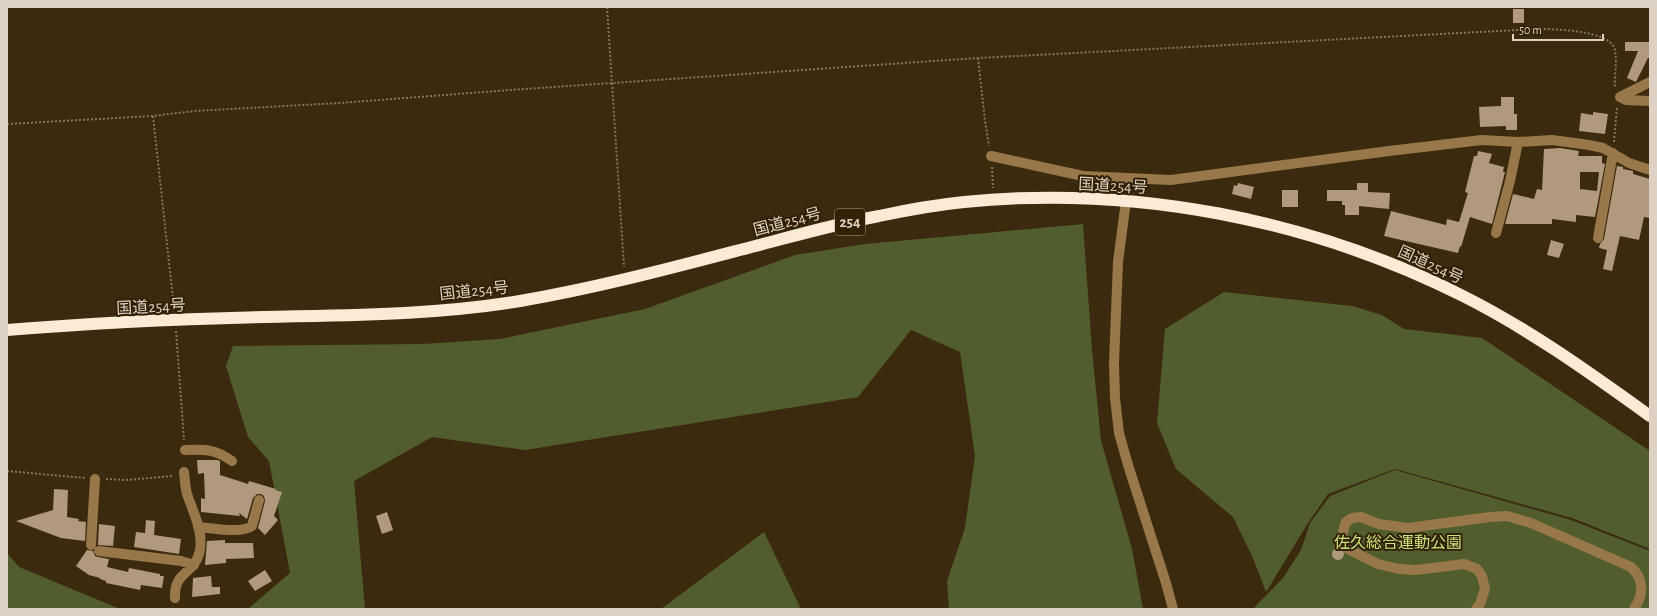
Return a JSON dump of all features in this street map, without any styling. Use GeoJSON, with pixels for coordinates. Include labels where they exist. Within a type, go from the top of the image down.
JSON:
{"type":"FeatureCollection","features":[{"type":"Feature","properties":{"kind":"highway","name":"国道254号"},"geometry":{"type":"LineString","coordinates":[[7,330],[175,321],[349,316],[471,308],[525,300],[625,280],[848,222],[933,206],[993,200],[1060,198],[1126,201],[1164,204],[1272,225],[1344,246],[1401,267],[1462,295],[1521,328],[1552,347],[1650,416]]}},
{"type":"Feature","properties":{"kind":"street"},"geometry":{"type":"LineString","coordinates":[[1620,97],[1650,82]]}},
{"type":"Feature","properties":{"kind":"street"},"geometry":{"type":"LineString","coordinates":[[1620,97],[1626,100],[1650,101]]}},
{"type":"Feature","properties":{"kind":"street"},"geometry":{"type":"LineString","coordinates":[[991,156],[1083,176],[1170,180],[1482,140],[1518,142],[1552,140],[1604,148],[1629,163],[1650,170]]}},
{"type":"Feature","properties":{"kind":"street"},"geometry":{"type":"LineString","coordinates":[[1496,233],[1510,181],[1518,142]]}},
{"type":"Feature","properties":{"kind":"street"},"geometry":{"type":"LineString","coordinates":[[1598,238],[1613,153]]}},
{"type":"Feature","properties":{"kind":"street"},"geometry":{"type":"LineString","coordinates":[[1126,201],[1118,262],[1114,363],[1115,405],[1119,433],[1128,465],[1173,609]]}},
{"type":"Feature","properties":{"kind":"street"},"geometry":{"type":"LineString","coordinates":[[185,450],[210,450],[221,454],[232,461]]}},
{"type":"Feature","properties":{"kind":"street"},"geometry":{"type":"LineString","coordinates":[[175,598],[174,587],[177,581],[194,565],[199,553],[198,526],[187,492],[184,472]]}},
{"type":"Feature","properties":{"kind":"street"},"geometry":{"type":"LineString","coordinates":[[91,544],[95,479]]}},
{"type":"Feature","properties":{"kind":"street"},"geometry":{"type":"LineString","coordinates":[[198,526],[235,530],[248,529],[252,526],[259,500]]}},
{"type":"Feature","properties":{"kind":"street"},"geometry":{"type":"LineString","coordinates":[[1476,609],[1480,604],[1485,589],[1482,576],[1477,569],[1464,564],[1416,570],[1399,569],[1378,564],[1348,549],[1344,543],[1342,535],[1346,522],[1352,518],[1361,517],[1379,524],[1408,528],[1507,516],[1531,523],[1631,567],[1640,578],[1642,588],[1640,600],[1634,609]]}},
{"type":"Feature","properties":{"kind":"street"},"geometry":{"type":"LineString","coordinates":[[99,551],[181,561],[194,565]]}},
{"type":"Feature","properties":{"kind":"path"},"geometry":{"type":"LineString","coordinates":[[607,7],[625,280]]}},
{"type":"Feature","properties":{"kind":"path"},"geometry":{"type":"LineString","coordinates":[[7,124],[153,116],[194,111],[340,103],[978,58],[1536,28],[1566,30],[1592,34],[1604,38],[1614,47],[1614,86],[1620,97],[1617,103],[1613,153]]}},
{"type":"Feature","properties":{"kind":"path"},"geometry":{"type":"LineString","coordinates":[[978,58],[984,121],[991,156],[993,200]]}},
{"type":"Feature","properties":{"kind":"path"},"geometry":{"type":"LineString","coordinates":[[153,116],[175,321],[185,450]]}},
{"type":"Feature","properties":{"kind":"path"},"geometry":{"type":"LineString","coordinates":[[7,471],[67,475],[95,479],[126,480],[177,476],[184,472]]}},
{"type":"Feature","properties":{"kind":"green space"},"geometry":{"type":"Polygon","coordinates":[[[1083,224],[1092,350],[1101,441],[1132,549],[1143,609],[949,609],[947,581],[965,528],[975,456],[960,352],[911,330],[858,397],[525,450],[432,437],[354,481],[365,609],[248,609],[290,573],[269,461],[248,437],[226,366],[233,346],[423,344],[500,339],[645,309],[795,255],[865,244],[1083,224]]]}},
{"type":"Feature","properties":{"kind":"green space"},"geometry":{"type":"Polygon","coordinates":[[[1224,292],[1352,306],[1382,315],[1404,329],[1482,338],[1650,451],[1650,549],[1572,518],[1395,469],[1328,494],[1308,523],[1266,592],[1253,558],[1233,517],[1176,469],[1157,423],[1165,329],[1224,292]]]}},
{"type":"Feature","properties":{"kind":"green space","name":"佐久総合運動公園"},"geometry":{"type":"Polygon","coordinates":[[[1395,470],[1571,520],[1650,551],[1650,609],[1253,609],[1283,578],[1301,550],[1310,523],[1330,496],[1395,470]]]}},
{"type":"Feature","properties":{"kind":"green space"},"geometry":{"type":"Polygon","coordinates":[[[764,532],[800,607],[798,609],[661,609],[764,532]]]}},
{"type":"Feature","properties":{"kind":"green space"},"geometry":{"type":"Polygon","coordinates":[[[7,553],[19,567],[120,609],[7,609],[7,553]]]}},
{"type":"Feature","properties":{"kind":"building"},"geometry":{"type":"Polygon","coordinates":[[[1513,9],[1524,9],[1524,23],[1513,23],[1513,9]]]}},
{"type":"Feature","properties":{"kind":"building"},"geometry":{"type":"Polygon","coordinates":[[[1625,42],[1650,42],[1650,58],[1648,58],[1636,82],[1627,78],[1638,51],[1625,51],[1625,42]]]}},
{"type":"Feature","properties":{"kind":"building"},"geometry":{"type":"Polygon","coordinates":[[[1501,97],[1514,97],[1514,114],[1517,114],[1517,130],[1506,130],[1506,126],[1480,127],[1479,107],[1501,106],[1501,97]]]}},
{"type":"Feature","properties":{"kind":"building"},"geometry":{"type":"Polygon","coordinates":[[[1593,112],[1608,114],[1605,134],[1579,131],[1581,113],[1593,115],[1593,112]]]}},
{"type":"Feature","properties":{"kind":"building"},"geometry":{"type":"Polygon","coordinates":[[[1560,148],[1579,151],[1578,156],[1602,156],[1602,163],[1605,164],[1595,217],[1576,215],[1576,222],[1552,219],[1552,224],[1505,224],[1513,194],[1534,199],[1537,189],[1542,190],[1544,149],[1560,148]],[[1580,172],[1580,189],[1597,191],[1599,172],[1580,172]]]}},
{"type":"Feature","properties":{"kind":"building"},"geometry":{"type":"Polygon","coordinates":[[[1478,151],[1492,154],[1489,163],[1504,167],[1503,172],[1505,172],[1492,224],[1470,217],[1458,253],[1384,236],[1391,211],[1446,225],[1447,219],[1459,222],[1468,193],[1465,192],[1474,156],[1477,156],[1478,151]]]}},
{"type":"Feature","properties":{"kind":"building"},"geometry":{"type":"Polygon","coordinates":[[[1617,166],[1633,171],[1633,174],[1650,179],[1650,218],[1644,217],[1639,240],[1620,236],[1612,271],[1603,269],[1607,250],[1599,248],[1604,239],[1617,166]]]}},
{"type":"Feature","properties":{"kind":"building"},"geometry":{"type":"Polygon","coordinates":[[[1238,183],[1254,187],[1251,199],[1232,194],[1234,185],[1237,186],[1238,183]]]}},
{"type":"Feature","properties":{"kind":"building"},"geometry":{"type":"Polygon","coordinates":[[[1357,183],[1368,183],[1368,192],[1390,193],[1389,209],[1359,206],[1359,215],[1345,215],[1345,205],[1342,205],[1342,201],[1327,201],[1327,190],[1357,190],[1357,183]]]}},
{"type":"Feature","properties":{"kind":"building"},"geometry":{"type":"Polygon","coordinates":[[[1282,190],[1298,190],[1298,207],[1282,207],[1282,190]]]}},
{"type":"Feature","properties":{"kind":"building"},"geometry":{"type":"Polygon","coordinates":[[[1551,240],[1564,244],[1559,258],[1547,255],[1551,240]]]}},
{"type":"Feature","properties":{"kind":"building"},"geometry":{"type":"Polygon","coordinates":[[[197,460],[220,461],[220,475],[248,484],[249,481],[282,492],[274,516],[278,520],[265,535],[258,528],[265,501],[264,496],[261,494],[257,494],[253,498],[247,519],[239,513],[240,516],[201,512],[201,498],[205,499],[204,473],[198,474],[197,460]]]}},
{"type":"Feature","properties":{"kind":"building"},"geometry":{"type":"Polygon","coordinates":[[[54,489],[68,490],[67,517],[86,522],[85,541],[61,538],[16,521],[53,510],[54,489]]]}},
{"type":"Feature","properties":{"kind":"building"},"geometry":{"type":"Polygon","coordinates":[[[387,512],[393,530],[382,534],[376,516],[387,512]]]}},
{"type":"Feature","properties":{"kind":"building"},"geometry":{"type":"Polygon","coordinates":[[[146,520],[155,521],[154,535],[181,539],[179,554],[134,547],[136,532],[145,533],[146,520]]]}},
{"type":"Feature","properties":{"kind":"building"},"geometry":{"type":"Polygon","coordinates":[[[99,524],[115,526],[113,546],[98,545],[99,524]]]}},
{"type":"Feature","properties":{"kind":"building"},"geometry":{"type":"Polygon","coordinates":[[[225,540],[225,543],[253,543],[254,558],[226,559],[226,563],[205,565],[207,541],[225,540]]]}},
{"type":"Feature","properties":{"kind":"building"},"geometry":{"type":"Polygon","coordinates":[[[1336,548],[1340,548],[1344,554],[1340,560],[1336,560],[1332,556],[1332,552],[1336,548]]]}},
{"type":"Feature","properties":{"kind":"building"},"geometry":{"type":"Polygon","coordinates":[[[87,550],[93,551],[95,556],[109,559],[107,567],[128,572],[129,568],[164,576],[162,588],[141,585],[140,590],[106,583],[106,581],[100,578],[89,575],[76,566],[87,550]]]}},
{"type":"Feature","properties":{"kind":"building"},"geometry":{"type":"Polygon","coordinates":[[[265,570],[272,581],[255,591],[248,581],[265,570]]]}},
{"type":"Feature","properties":{"kind":"building"},"geometry":{"type":"Polygon","coordinates":[[[211,576],[212,587],[220,587],[220,594],[192,597],[193,578],[211,576]]]}}]}
